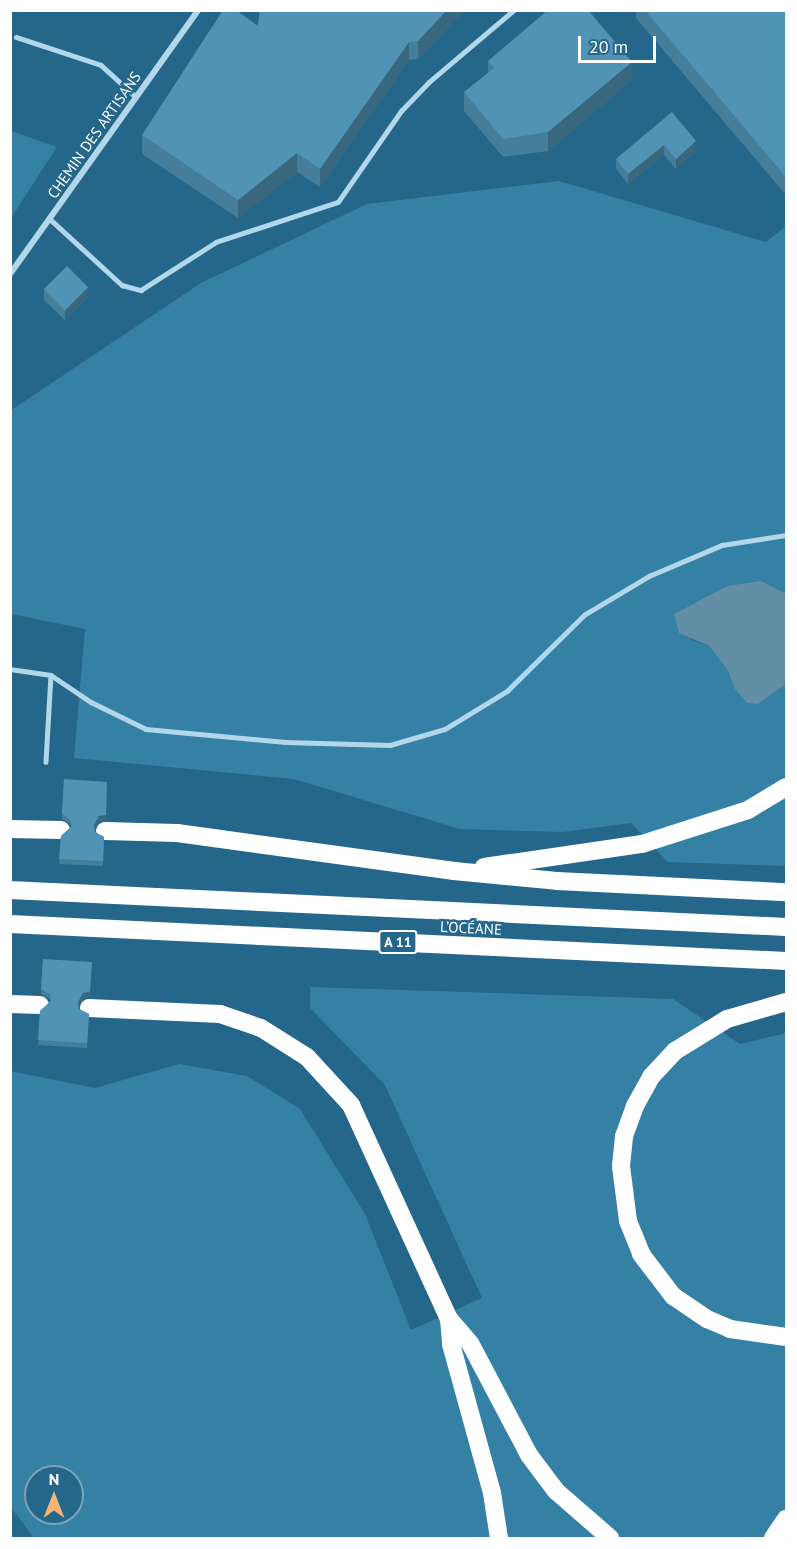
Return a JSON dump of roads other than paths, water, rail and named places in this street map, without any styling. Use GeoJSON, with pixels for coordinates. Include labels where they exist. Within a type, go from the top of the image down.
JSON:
{"type":"FeatureCollection","features":[{"type":"Feature","properties":{"kind":"highway"},"geometry":{"type":"LineString","coordinates":[[454,871],[642,844],[748,810],[786,787]]}},
{"type":"Feature","properties":{"kind":"highway"},"geometry":{"type":"LineString","coordinates":[[10,830],[61,830]]}},
{"type":"Feature","properties":{"kind":"highway"},"geometry":{"type":"LineString","coordinates":[[105,831],[177,833],[454,871],[557,881],[786,892]]}},
{"type":"Feature","properties":{"kind":"highway","name":"L’OCÉANE"},"geometry":{"type":"LineString","coordinates":[[10,890],[786,927]]}},
{"type":"Feature","properties":{"kind":"highway","name":"L’OCÉANE"},"geometry":{"type":"LineString","coordinates":[[10,924],[786,961]]}},
{"type":"Feature","properties":{"kind":"highway"},"geometry":{"type":"LineString","coordinates":[[786,1002],[727,1019],[675,1051],[651,1077],[635,1106],[624,1137],[621,1166],[628,1221],[641,1254],[673,1296],[707,1319],[730,1329],[786,1337]]}},
{"type":"Feature","properties":{"kind":"highway"},"geometry":{"type":"LineString","coordinates":[[10,1004],[40,1005]]}},
{"type":"Feature","properties":{"kind":"highway"},"geometry":{"type":"LineString","coordinates":[[89,1008],[220,1014],[261,1028],[307,1057],[351,1105],[449,1319],[470,1343],[498,1402],[556,1491],[610,1539]]}},
{"type":"Feature","properties":{"kind":"highway"},"geometry":{"type":"LineString","coordinates":[[449,1319],[451,1344],[492,1493],[499,1539]]}},
{"type":"Feature","properties":{"kind":"highway"},"geometry":{"type":"LineString","coordinates":[[773,1539],[785,1520]]}},
{"type":"Feature","properties":{"kind":"street","name":"CHEMIN DES ARTISANS"},"geometry":{"type":"LineString","coordinates":[[10,274],[198,10]]}},
{"type":"Feature","properties":{"kind":"lane"},"geometry":{"type":"LineString","coordinates":[[50,219],[122,285],[141,290],[216,242],[338,202],[408,104],[513,10]]}},
{"type":"Feature","properties":{"kind":"lane"},"geometry":{"type":"LineString","coordinates":[[16,37],[101,65],[136,97]]}},
{"type":"Feature","properties":{"kind":"lane"},"geometry":{"type":"LineString","coordinates":[[10,669],[51,675],[91,702],[146,729],[285,742],[400,743],[445,729],[507,692],[584,615],[649,576],[722,545],[786,535]]}},
{"type":"Feature","properties":{"kind":"lane"},"geometry":{"type":"LineString","coordinates":[[46,762],[51,675]]}}]}
